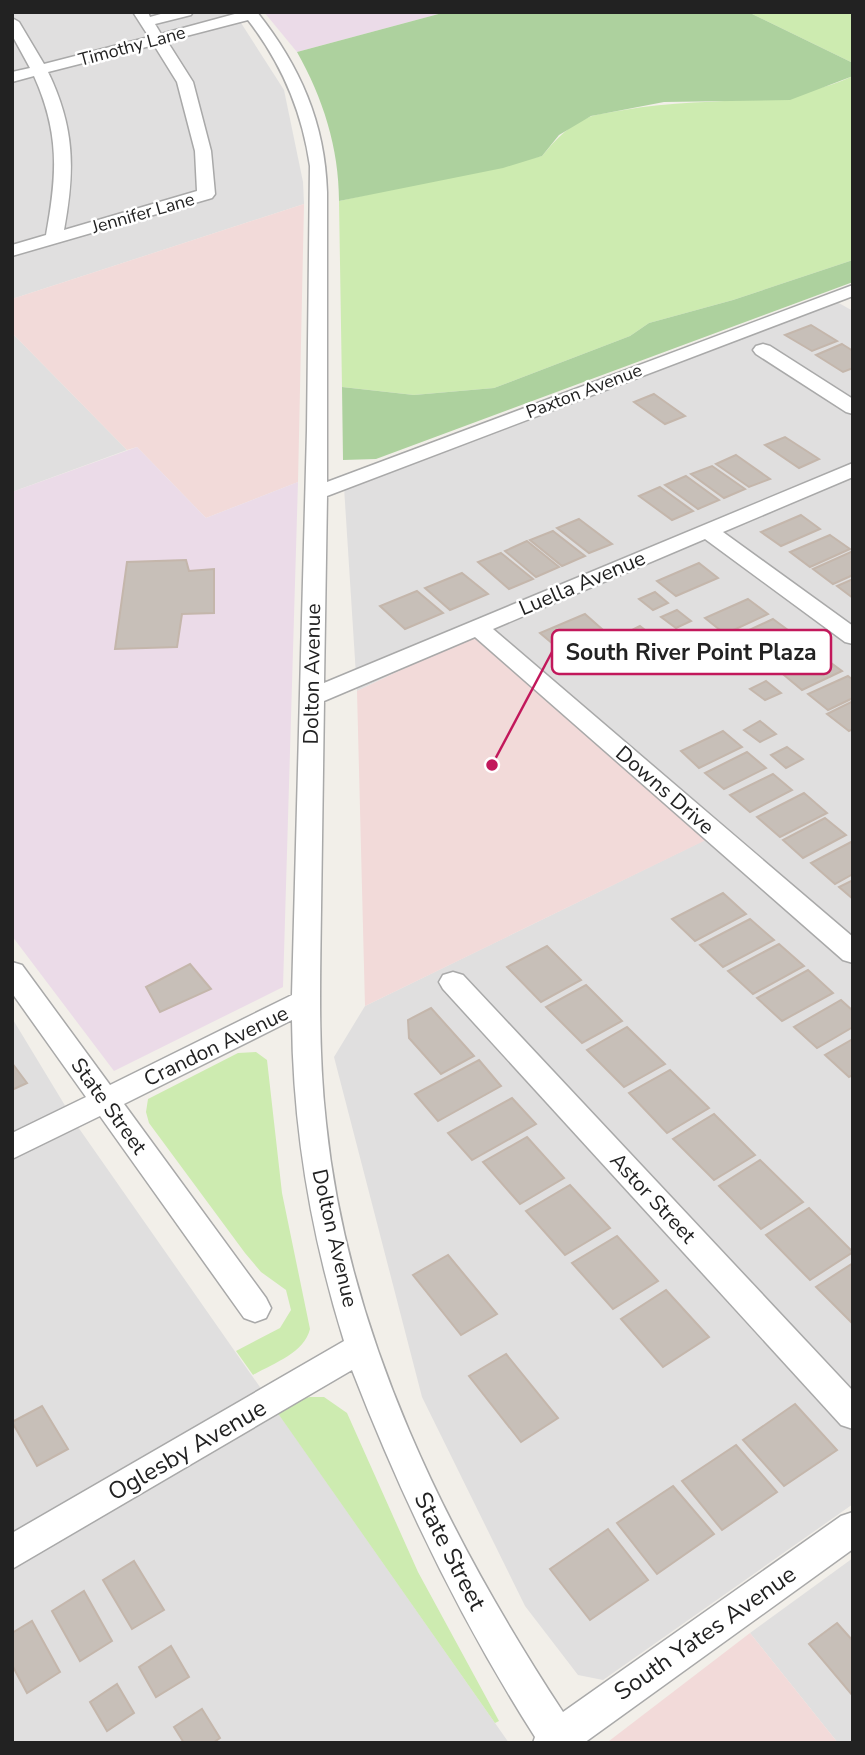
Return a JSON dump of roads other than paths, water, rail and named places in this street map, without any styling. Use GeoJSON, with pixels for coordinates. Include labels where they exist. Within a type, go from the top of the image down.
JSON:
{"type":"FeatureCollection","features":[{"type":"Feature","properties":{"kind":"street"},"geometry":{"type":"LineString","coordinates":[[144,17],[186,12]]}},
{"type":"Feature","properties":{"kind":"street","name":"Timothy Lane"},"geometry":{"type":"LineString","coordinates":[[12,78],[250,14]]}},
{"type":"Feature","properties":{"kind":"street","name":"Dolton Avenue"},"geometry":{"type":"LineString","coordinates":[[250,14],[283,58],[294,79],[316,139],[320,197],[307,1000],[312,1125],[323,1198],[337,1262],[362,1347]]}},
{"type":"Feature","properties":{"kind":"street","name":"Jennifer Lane"},"geometry":{"type":"LineString","coordinates":[[12,251],[206,194],[203,151],[185,82],[144,17]]}},
{"type":"Feature","properties":{"kind":"street"},"geometry":{"type":"LineString","coordinates":[[12,22],[41,70],[59,116],[64,168],[54,239]]}},
{"type":"Feature","properties":{"kind":"street","name":"Paxton Avenue"},"geometry":{"type":"LineString","coordinates":[[316,493],[853,290]]}},
{"type":"Feature","properties":{"kind":"street"},"geometry":{"type":"LineString","coordinates":[[763,350],[853,408]]}},
{"type":"Feature","properties":{"kind":"street","name":"Luella Avenue"},"geometry":{"type":"LineString","coordinates":[[312,696],[853,469]]}},
{"type":"Feature","properties":{"kind":"street"},"geometry":{"type":"LineString","coordinates":[[708,531],[853,637]]}},
{"type":"Feature","properties":{"kind":"street","name":"Downs Drive"},"geometry":{"type":"LineString","coordinates":[[477,627],[853,953]]}},
{"type":"Feature","properties":{"kind":"street","name":"State Street"},"geometry":{"type":"LineString","coordinates":[[12,971],[255,1308]]}},
{"type":"Feature","properties":{"kind":"street","name":"Astor Street"},"geometry":{"type":"LineString","coordinates":[[453,982],[853,1413]]}},
{"type":"Feature","properties":{"kind":"street","name":"Crandon Avenue"},"geometry":{"type":"LineString","coordinates":[[12,1147],[307,1000]]}},
{"type":"Feature","properties":{"kind":"street","name":"State Street"},"geometry":{"type":"LineString","coordinates":[[362,1347],[399,1445],[463,1581],[557,1741]]}},
{"type":"Feature","properties":{"kind":"street","name":"Oglesby Avenue"},"geometry":{"type":"LineString","coordinates":[[12,1552],[362,1347]]}},
{"type":"Feature","properties":{"kind":"street","name":"South Yates Avenue"},"geometry":{"type":"LineString","coordinates":[[557,1741],[853,1528]]}},
{"type":"Feature","properties":{"kind":"place","name":"South River Point Plaza"},"geometry":{"type":"Point","coordinates":[492,765]}}]}
